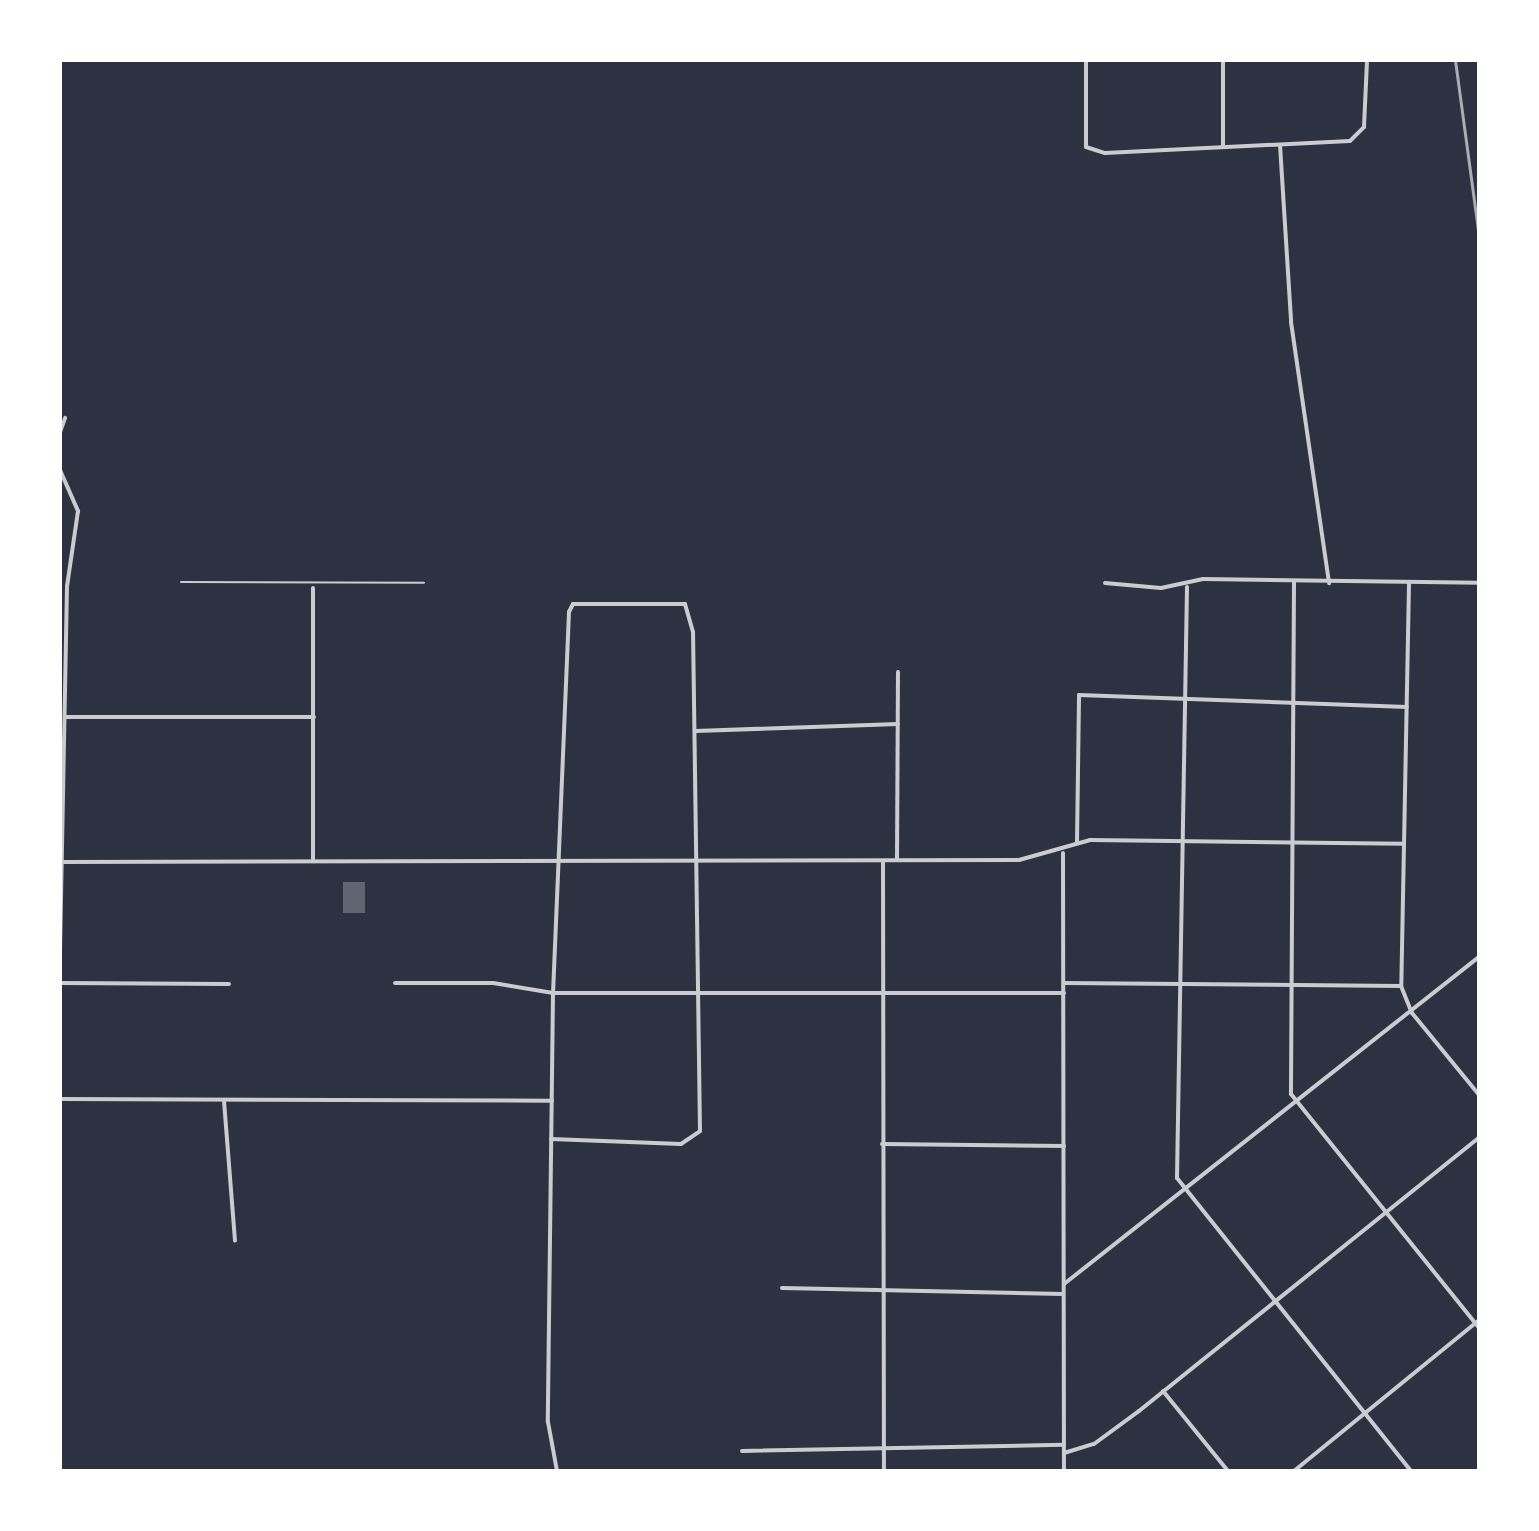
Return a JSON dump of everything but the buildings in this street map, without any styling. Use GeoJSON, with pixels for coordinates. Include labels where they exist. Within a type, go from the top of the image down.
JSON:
{"type":"FeatureCollection","features":[{"type":"Feature","properties":{"kind":"street"},"geometry":{"type":"LineString","coordinates":[[1086,60],[1086,147],[1105,153],[1280,145],[1358,137],[1366,115],[1367,60]]}},
{"type":"Feature","properties":{"kind":"street"},"geometry":{"type":"LineString","coordinates":[[1223,60],[1223,147]]}},
{"type":"Feature","properties":{"kind":"street"},"geometry":{"type":"LineString","coordinates":[[1280,145],[1291,322],[1329,583]]}},
{"type":"Feature","properties":{"kind":"street"},"geometry":{"type":"LineString","coordinates":[[60,432],[65,418]]}},
{"type":"Feature","properties":{"kind":"street"},"geometry":{"type":"LineString","coordinates":[[60,470],[78,511],[67,586],[60,967]]}},
{"type":"Feature","properties":{"kind":"street"},"geometry":{"type":"LineString","coordinates":[[1105,583],[1187,587],[1203,579],[1479,583]]}},
{"type":"Feature","properties":{"kind":"street"},"geometry":{"type":"LineString","coordinates":[[1294,582],[1289,1082],[1297,1103],[1478,1324],[1294,1471]]}},
{"type":"Feature","properties":{"kind":"street"},"geometry":{"type":"LineString","coordinates":[[1409,584],[1401,986],[1412,1013],[1479,1095]]}},
{"type":"Feature","properties":{"kind":"street"},"geometry":{"type":"LineString","coordinates":[[1187,587],[1177,1178],[1411,1471]]}},
{"type":"Feature","properties":{"kind":"street"},"geometry":{"type":"LineString","coordinates":[[313,588],[313,861]]}},
{"type":"Feature","properties":{"kind":"street"},"geometry":{"type":"LineString","coordinates":[[551,1139],[693,1140],[701,1127],[699,860],[689,607],[573,604],[555,860],[551,1139],[548,1422],[557,1471]]}},
{"type":"Feature","properties":{"kind":"street"},"geometry":{"type":"LineString","coordinates":[[897,860],[898,672]]}},
{"type":"Feature","properties":{"kind":"street"},"geometry":{"type":"LineString","coordinates":[[1077,842],[1079,695],[1183,700],[1293,698],[1407,707]]}},
{"type":"Feature","properties":{"kind":"street"},"geometry":{"type":"LineString","coordinates":[[65,717],[314,717]]}},
{"type":"Feature","properties":{"kind":"street"},"geometry":{"type":"LineString","coordinates":[[695,731],[898,724]]}},
{"type":"Feature","properties":{"kind":"street"},"geometry":{"type":"LineString","coordinates":[[62,862],[883,861],[1063,853],[1077,842],[1404,844]]}},
{"type":"Feature","properties":{"kind":"street"},"geometry":{"type":"LineString","coordinates":[[1063,853],[1064,1471]]}},
{"type":"Feature","properties":{"kind":"street"},"geometry":{"type":"LineString","coordinates":[[883,861],[884,1471]]}},
{"type":"Feature","properties":{"kind":"street"},"geometry":{"type":"LineString","coordinates":[[1064,1284],[1187,1191],[1479,957]]}},
{"type":"Feature","properties":{"kind":"street"},"geometry":{"type":"LineString","coordinates":[[60,983],[229,984]]}},
{"type":"Feature","properties":{"kind":"street"},"geometry":{"type":"LineString","coordinates":[[395,983],[493,983],[553,993],[1064,993]]}},
{"type":"Feature","properties":{"kind":"street"},"geometry":{"type":"LineString","coordinates":[[1064,983],[1401,986]]}},
{"type":"Feature","properties":{"kind":"street"},"geometry":{"type":"LineString","coordinates":[[60,1099],[552,1101]]}},
{"type":"Feature","properties":{"kind":"street"},"geometry":{"type":"LineString","coordinates":[[224,1101],[235,1241]]}},
{"type":"Feature","properties":{"kind":"street"},"geometry":{"type":"LineString","coordinates":[[1064,1453],[1094,1444],[1479,1138]]}},
{"type":"Feature","properties":{"kind":"street"},"geometry":{"type":"LineString","coordinates":[[882,1144],[1064,1146]]}},
{"type":"Feature","properties":{"kind":"street"},"geometry":{"type":"LineString","coordinates":[[782,1288],[884,1295],[1064,1294]]}},
{"type":"Feature","properties":{"kind":"street"},"geometry":{"type":"LineString","coordinates":[[1163,1391],[1228,1471]]}},
{"type":"Feature","properties":{"kind":"street"},"geometry":{"type":"LineString","coordinates":[[742,1451],[884,1445],[1064,1445]]}},
{"type":"Feature","properties":{"kind":"lane"},"geometry":{"type":"LineString","coordinates":[[181,582],[296,578],[313,588],[347,578],[424,583]]}},
{"type":"Feature","properties":{"kind":"railway"},"geometry":{"type":"LineString","coordinates":[[1455,60],[1479,238]]}}]}
